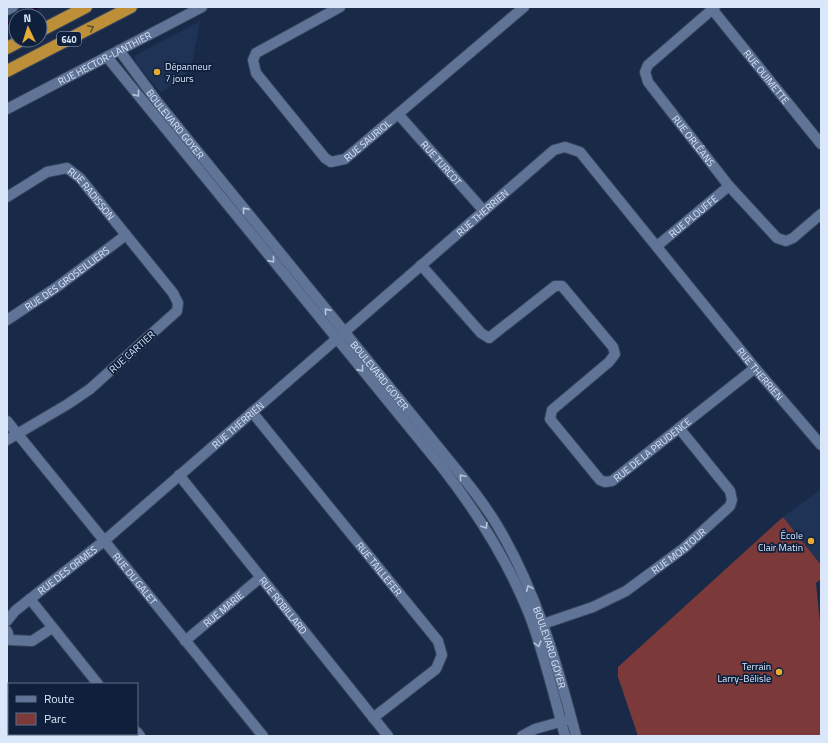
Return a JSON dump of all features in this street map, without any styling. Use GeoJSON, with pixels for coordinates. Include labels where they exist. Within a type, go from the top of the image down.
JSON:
{"type":"FeatureCollection","features":[{"type":"Feature","properties":{"kind":"highway","name":"640"},"geometry":{"type":"LineString","coordinates":[[48,27],[86,7]]}},
{"type":"Feature","properties":{"kind":"highway","name":"640"},"geometry":{"type":"LineString","coordinates":[[7,71],[131,7]]}},
{"type":"Feature","properties":{"kind":"street"},"geometry":{"type":"LineString","coordinates":[[7,10],[13,7]]}},
{"type":"Feature","properties":{"kind":"street","name":"RUE HECTOR-LANTHIER"},"geometry":{"type":"LineString","coordinates":[[7,109],[202,7]]}},
{"type":"Feature","properties":{"kind":"street","name":"RUE SAURIOL"},"geometry":{"type":"LineString","coordinates":[[340,7],[256,53],[253,60],[256,73],[325,158],[331,162],[345,159],[399,115],[524,7]]}},
{"type":"Feature","properties":{"kind":"street","name":"RUE OUIMETTE"},"geometry":{"type":"LineString","coordinates":[[714,8],[821,144]]}},
{"type":"Feature","properties":{"kind":"street","name":"RUE ORLÉANS"},"geometry":{"type":"LineString","coordinates":[[714,8],[648,65],[645,72],[648,82],[730,186],[777,238],[786,241],[793,238],[821,214]]}},
{"type":"Feature","properties":{"kind":"street","name":"BOULEVARD GOYER"},"geometry":{"type":"LineString","coordinates":[[119,50],[158,104],[341,335],[478,515],[502,555],[538,626],[576,736]]}},
{"type":"Feature","properties":{"kind":"street","name":"BOULEVARD GOYER"},"geometry":{"type":"LineString","coordinates":[[107,57],[341,335]]}},
{"type":"Feature","properties":{"kind":"street","name":"RUE TURCOT"},"geometry":{"type":"LineString","coordinates":[[399,115],[484,212]]}},
{"type":"Feature","properties":{"kind":"street","name":"RUE THERRIEN"},"geometry":{"type":"LineString","coordinates":[[104,541],[554,150],[565,147],[580,152],[754,368],[821,445]]}},
{"type":"Feature","properties":{"kind":"street","name":"RUE RADISSON"},"geometry":{"type":"LineString","coordinates":[[7,197],[47,172],[67,168],[80,178],[126,235]]}},
{"type":"Feature","properties":{"kind":"street","name":"RUE PLOUFFE"},"geometry":{"type":"LineString","coordinates":[[657,246],[730,186]]}},
{"type":"Feature","properties":{"kind":"street","name":"RUE DES GROSEILLIERS"},"geometry":{"type":"LineString","coordinates":[[7,320],[57,287],[126,235]]}},
{"type":"Feature","properties":{"kind":"street","name":"RUE CARTIER"},"geometry":{"type":"LineString","coordinates":[[7,440],[17,433],[29,428],[90,389],[177,311],[178,303],[173,293],[126,235]]}},
{"type":"Feature","properties":{"kind":"street","name":"RUE DE LA PRUDENCE"},"geometry":{"type":"LineString","coordinates":[[421,265],[481,333],[489,338],[555,286],[562,286],[613,347],[615,354],[609,362],[552,410],[550,419],[600,480],[605,482],[612,481],[754,368]]}},
{"type":"Feature","properties":{"kind":"street","name":"RUE TAILLEFER"},"geometry":{"type":"LineString","coordinates":[[252,412],[438,640],[442,655],[436,669],[374,718]]}},
{"type":"Feature","properties":{"kind":"street","name":"RUE DU GALET"},"geometry":{"type":"LineString","coordinates":[[7,421],[263,736]]}},
{"type":"Feature","properties":{"kind":"street","name":"RUE MONTOUR"},"geometry":{"type":"LineString","coordinates":[[538,626],[593,606],[626,591],[684,548],[730,506],[732,500],[730,492],[679,428]]}},
{"type":"Feature","properties":{"kind":"street","name":"RUE ROBILLARD"},"geometry":{"type":"LineString","coordinates":[[179,475],[388,736]]}},
{"type":"Feature","properties":{"kind":"street","name":"RUE DES ORMES"},"geometry":{"type":"LineString","coordinates":[[7,621],[30,599],[104,541]]}},
{"type":"Feature","properties":{"kind":"street","name":"RUE MARIE"},"geometry":{"type":"LineString","coordinates":[[185,641],[261,577]]}},
{"type":"Feature","properties":{"kind":"street","name":"RUE DES ORMES"},"geometry":{"type":"LineString","coordinates":[[30,599],[97,683]]}},
{"type":"Feature","properties":{"kind":"street","name":"BOULEVARD GOYER"},"geometry":{"type":"LineString","coordinates":[[538,626],[565,736]]}},
{"type":"Feature","properties":{"kind":"street"},"geometry":{"type":"LineString","coordinates":[[7,631],[10,640],[32,641],[52,628]]}},
{"type":"Feature","properties":{"kind":"street"},"geometry":{"type":"LineString","coordinates":[[522,736],[535,729],[571,720]]}},
{"type":"Feature","properties":{"kind":"shaded area"},"geometry":{"type":"Polygon","coordinates":[[[200,21],[191,69],[161,93],[136,63],[134,56],[200,21]]]}},
{"type":"Feature","properties":{"kind":"shaded area","name":"École Clair Matin"},"geometry":{"type":"Polygon","coordinates":[[[821,489],[821,565],[783,517],[821,489]]]}},
{"type":"Feature","properties":{"kind":"green space"},"geometry":{"type":"Polygon","coordinates":[[[783,517],[821,565],[821,579],[816,583],[821,633],[821,736],[638,736],[618,677],[618,667],[783,517]]]}},
{"type":"Feature","properties":{"kind":"place","name":"Dépanneur 7 jours"},"geometry":{"type":"Point","coordinates":[157,72]}},
{"type":"Feature","properties":{"kind":"place","name":"École Clair Matin"},"geometry":{"type":"Point","coordinates":[811,541]}},
{"type":"Feature","properties":{"kind":"place","name":"Terrain Larry-Bélisle"},"geometry":{"type":"Point","coordinates":[779,672]}}]}
